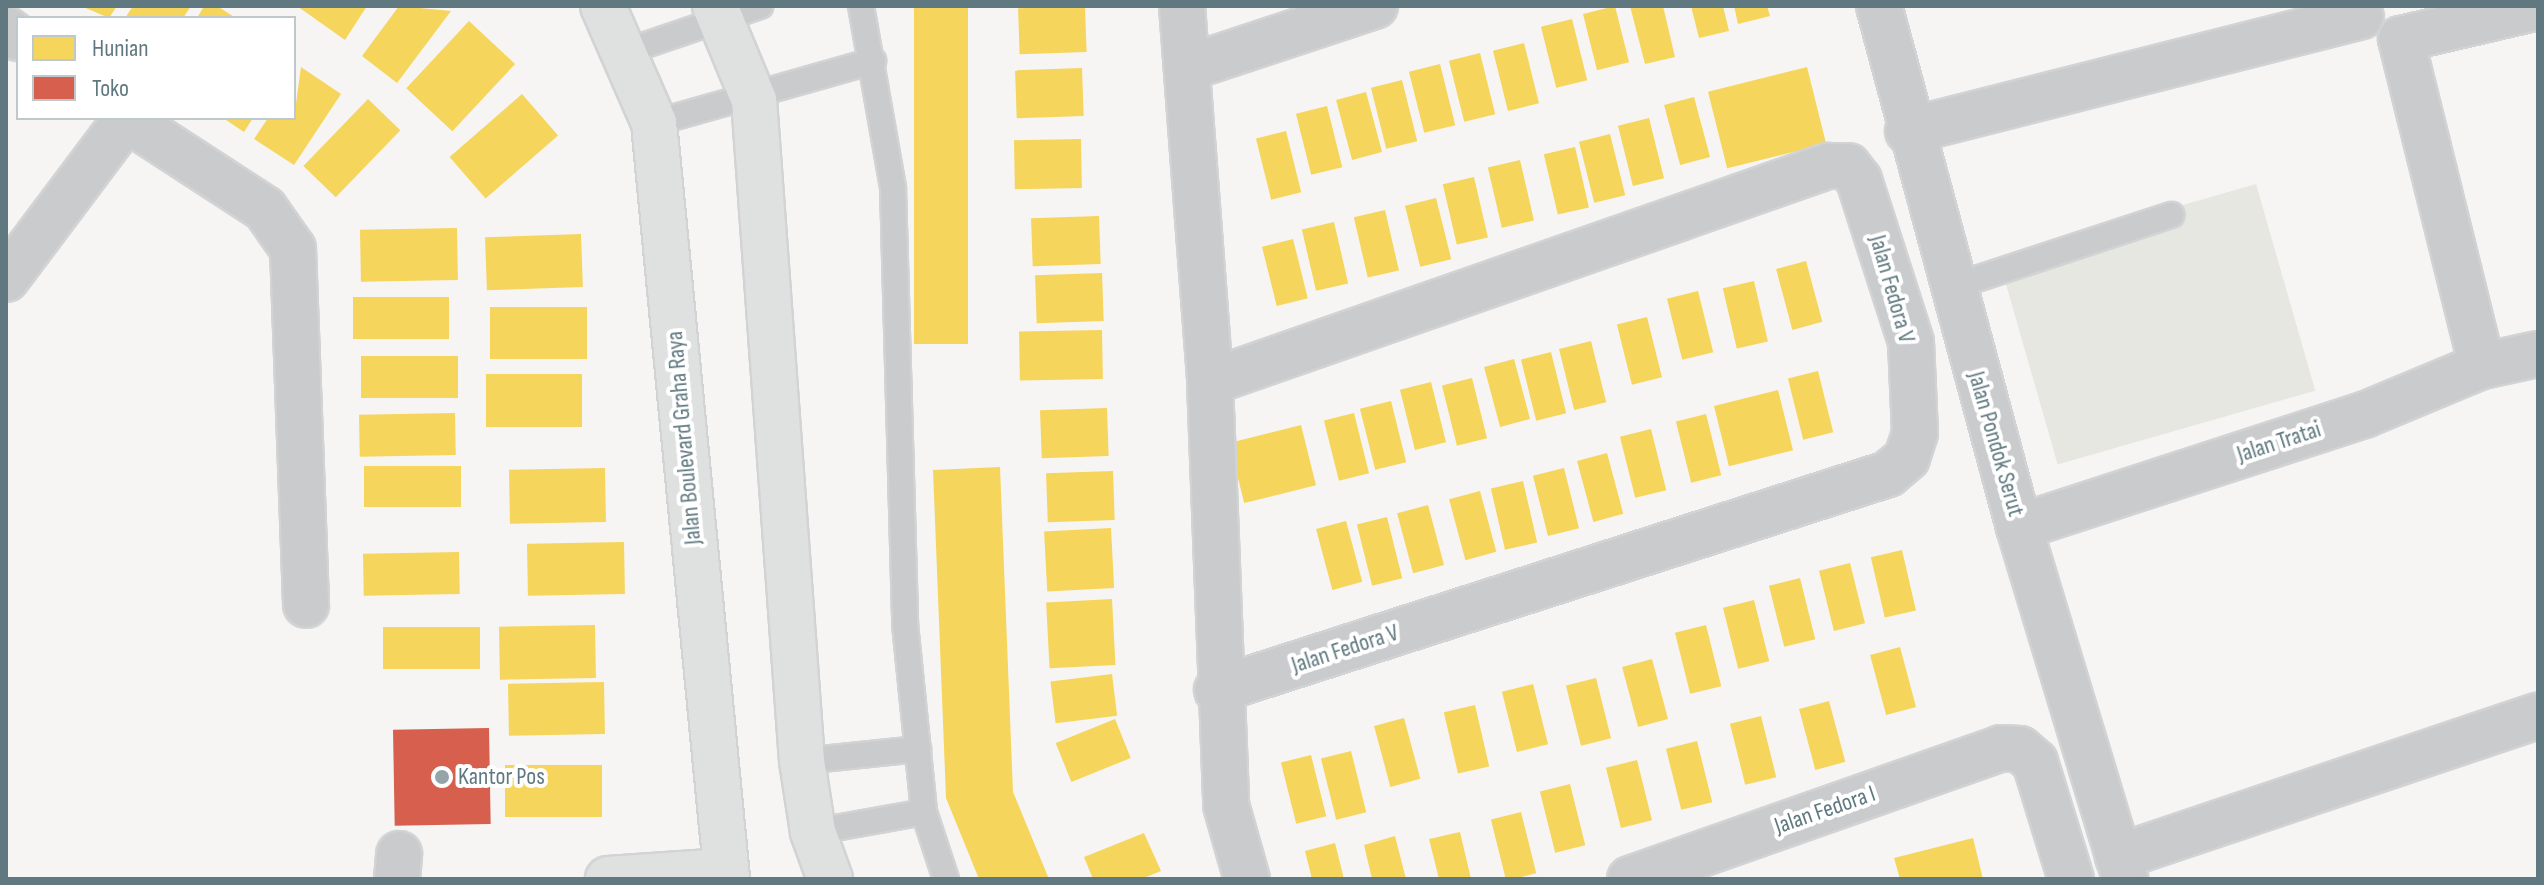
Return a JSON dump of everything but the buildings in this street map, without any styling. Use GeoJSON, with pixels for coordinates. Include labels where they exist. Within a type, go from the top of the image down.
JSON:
{"type":"FeatureCollection","features":[{"type":"Feature","properties":{"kind":"main road","name":"Jalan Boulevard Graha Raya"},"geometry":{"type":"LineString","coordinates":[[603,6],[654,123],[726,875]]}},
{"type":"Feature","properties":{"kind":"main road"},"geometry":{"type":"LineString","coordinates":[[733,12],[754,100],[802,761],[813,832],[830,879]]}},
{"type":"Feature","properties":{"kind":"main road"},"geometry":{"type":"LineString","coordinates":[[608,879],[726,875]]}},
{"type":"Feature","properties":{"kind":"street"},"geometry":{"type":"LineString","coordinates":[[1182,6],[1210,382],[1217,690],[1226,805],[1247,879]]}},
{"type":"Feature","properties":{"kind":"street"},"geometry":{"type":"LineString","coordinates":[[1187,68],[1375,6]]}},
{"type":"Feature","properties":{"kind":"street","name":"Jalan Pondok Serut"},"geometry":{"type":"LineString","coordinates":[[1879,6],[1908,131],[2019,527],[2121,868]]}},
{"type":"Feature","properties":{"kind":"street"},"geometry":{"type":"LineString","coordinates":[[2482,366],[2401,39],[2538,7]]}},
{"type":"Feature","properties":{"kind":"street"},"geometry":{"type":"LineString","coordinates":[[1908,131],[2361,16]]}},
{"type":"Feature","properties":{"kind":"street"},"geometry":{"type":"LineString","coordinates":[[6,279],[125,120]]}},
{"type":"Feature","properties":{"kind":"street"},"geometry":{"type":"LineString","coordinates":[[129,120],[265,209],[293,249],[306,605]]}},
{"type":"Feature","properties":{"kind":"street","name":"Jalan Fedora V"},"geometry":{"type":"LineString","coordinates":[[1210,382],[1828,166],[1848,166],[1859,180],[1911,342],[1915,433],[1907,458],[1888,474],[1217,690]]}},
{"type":"Feature","properties":{"kind":"street","name":"Jalan Tratai"},"geometry":{"type":"LineString","coordinates":[[2019,527],[2364,415],[2482,366],[2538,354]]}},
{"type":"Feature","properties":{"kind":"street"},"geometry":{"type":"LineString","coordinates":[[2121,868],[2538,716]]}},
{"type":"Feature","properties":{"kind":"street","name":"Jalan Fedora I"},"geometry":{"type":"LineString","coordinates":[[1630,879],[2001,748],[2020,749],[2035,762],[2071,879]]}},
{"type":"Feature","properties":{"kind":"lane"},"geometry":{"type":"LineString","coordinates":[[861,6],[893,188],[905,624],[924,812],[946,879]]}},
{"type":"Feature","properties":{"kind":"lane"},"geometry":{"type":"LineString","coordinates":[[625,52],[733,12]]}},
{"type":"Feature","properties":{"kind":"lane"},"geometry":{"type":"LineString","coordinates":[[654,123],[754,100],[873,61]]}},
{"type":"Feature","properties":{"kind":"lane"},"geometry":{"type":"LineString","coordinates":[[1952,287],[2171,215]]}},
{"type":"Feature","properties":{"kind":"lane"},"geometry":{"type":"LineString","coordinates":[[802,761],[918,749]]}},
{"type":"Feature","properties":{"kind":"lane"},"geometry":{"type":"LineString","coordinates":[[813,832],[924,812]]}},
{"type":"Feature","properties":{"kind":"shaded area"},"geometry":{"type":"Polygon","coordinates":[[[2256,184],[2315,391],[2058,465],[1998,258],[2256,184]]]}},
{"type":"Feature","properties":{"kind":"place","name":"Kantor Pos"},"geometry":{"type":"Point","coordinates":[442,777]}}]}
